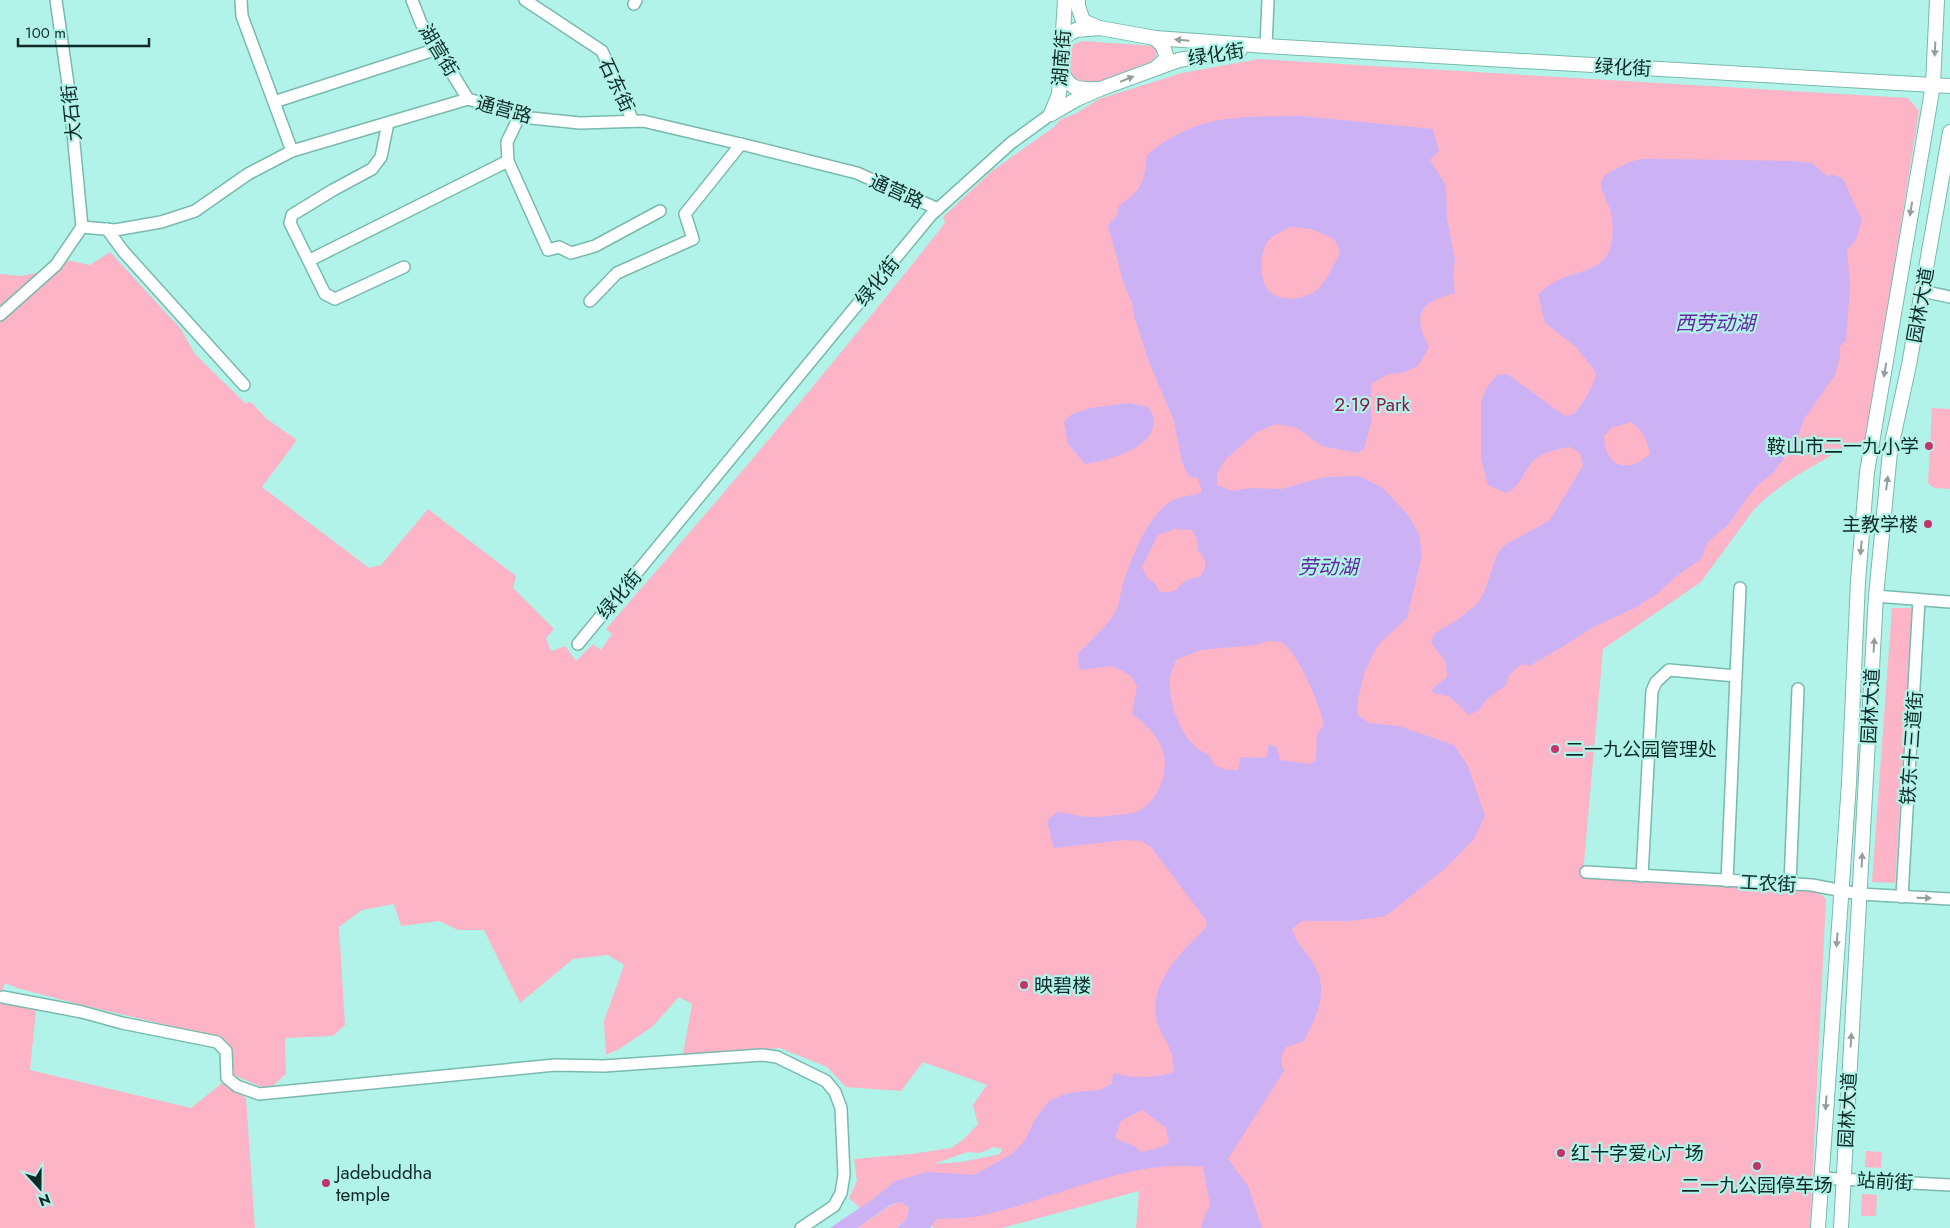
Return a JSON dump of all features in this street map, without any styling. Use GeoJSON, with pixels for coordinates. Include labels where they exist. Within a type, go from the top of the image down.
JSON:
{"type":"FeatureCollection","features":[{"type":"Feature","properties":{"kind":"main road","name":"湖南街"},"geometry":{"type":"LineString","coordinates":[[1051,114],[1059,94],[1065,0]]}},
{"type":"Feature","properties":{"kind":"main road","name":"湖南街"},"geometry":{"type":"LineString","coordinates":[[1078,0],[1083,21],[1100,28]]}},
{"type":"Feature","properties":{"kind":"main road"},"geometry":{"type":"LineString","coordinates":[[1818,1228],[1849,783],[1858,581],[1866,472],[1933,85],[1937,0]]}},
{"type":"Feature","properties":{"kind":"main road","name":"绿化街"},"geometry":{"type":"LineString","coordinates":[[1062,40],[1076,30],[1100,28],[1155,38],[1266,46],[1950,86]]}},
{"type":"Feature","properties":{"kind":"main road"},"geometry":{"type":"LineString","coordinates":[[1155,38],[1163,46],[1167,58],[1157,67]]}},
{"type":"Feature","properties":{"kind":"main road","name":"绿化街"},"geometry":{"type":"LineString","coordinates":[[1051,114],[1100,88],[1157,67],[1201,55],[1266,46]]}},
{"type":"Feature","properties":{"kind":"main road"},"geometry":{"type":"LineString","coordinates":[[1061,70],[1066,81],[1073,87],[1084,90],[1100,88]]}},
{"type":"Feature","properties":{"kind":"main road","name":"园林大道"},"geometry":{"type":"LineString","coordinates":[[1841,1228],[1876,596],[1890,452],[1909,365],[1950,132]]}},
{"type":"Feature","properties":{"kind":"street","name":"大石街"},"geometry":{"type":"LineString","coordinates":[[56,0],[69,91],[82,227]]}},
{"type":"Feature","properties":{"kind":"street"},"geometry":{"type":"LineString","coordinates":[[241,0],[242,16],[292,151]]}},
{"type":"Feature","properties":{"kind":"street","name":"湖营街"},"geometry":{"type":"LineString","coordinates":[[412,0],[421,23],[468,98]]}},
{"type":"Feature","properties":{"kind":"street","name":"石东街"},"geometry":{"type":"LineString","coordinates":[[526,0],[602,51],[634,121]]}},
{"type":"Feature","properties":{"kind":"street"},"geometry":{"type":"LineString","coordinates":[[1266,46],[1268,0]]}},
{"type":"Feature","properties":{"kind":"street"},"geometry":{"type":"LineString","coordinates":[[274,102],[438,49]]}},
{"type":"Feature","properties":{"kind":"street","name":"通营路"},"geometry":{"type":"LineString","coordinates":[[82,227],[115,230],[161,222],[195,211],[248,174],[292,151],[468,98],[531,118],[580,123],[642,121],[741,144],[857,173],[938,209]]}},
{"type":"Feature","properties":{"kind":"street","name":"绿化街"},"geometry":{"type":"LineString","coordinates":[[578,644],[931,215],[1011,142],[1051,114]]}},
{"type":"Feature","properties":{"kind":"street"},"geometry":{"type":"LineString","coordinates":[[520,115],[507,142],[508,160],[548,250],[559,247],[571,253],[595,246],[660,212]]}},
{"type":"Feature","properties":{"kind":"street"},"geometry":{"type":"LineString","coordinates":[[388,122],[381,157],[372,169],[292,215],[290,223],[310,260],[325,294],[335,299],[404,267]]}},
{"type":"Feature","properties":{"kind":"street"},"geometry":{"type":"LineString","coordinates":[[590,301],[617,273],[693,240],[685,214],[741,144]]}},
{"type":"Feature","properties":{"kind":"street"},"geometry":{"type":"LineString","coordinates":[[310,260],[508,160]]}},
{"type":"Feature","properties":{"kind":"street"},"geometry":{"type":"LineString","coordinates":[[0,315],[56,265],[82,227]]}},
{"type":"Feature","properties":{"kind":"street"},"geometry":{"type":"LineString","coordinates":[[107,229],[123,250],[244,386]]}},
{"type":"Feature","properties":{"kind":"street"},"geometry":{"type":"LineString","coordinates":[[1922,291],[1950,297]]}},
{"type":"Feature","properties":{"kind":"street"},"geometry":{"type":"LineString","coordinates":[[1727,881],[1740,588]]}},
{"type":"Feature","properties":{"kind":"street"},"geometry":{"type":"LineString","coordinates":[[1876,596],[1950,602]]}},
{"type":"Feature","properties":{"kind":"street","name":"铁东十三道街"},"geometry":{"type":"LineString","coordinates":[[1902,897],[1919,600]]}},
{"type":"Feature","properties":{"kind":"street"},"geometry":{"type":"LineString","coordinates":[[1642,876],[1648,732],[1652,691],[1656,682],[1668,670],[1736,676]]}},
{"type":"Feature","properties":{"kind":"street"},"geometry":{"type":"LineString","coordinates":[[1790,884],[1798,690]]}},
{"type":"Feature","properties":{"kind":"street","name":"工农街"},"geometry":{"type":"LineString","coordinates":[[1586,872],[1790,884],[1860,894],[1950,899]]}},
{"type":"Feature","properties":{"kind":"street"},"geometry":{"type":"LineString","coordinates":[[1841,892],[1854,899],[1859,910]]}},
{"type":"Feature","properties":{"kind":"street"},"geometry":{"type":"LineString","coordinates":[[3,996],[217,1042],[226,1052],[226,1078],[237,1086],[259,1094],[555,1065],[604,1066],[762,1055],[778,1057],[826,1080],[835,1092],[841,1108],[844,1175],[840,1193],[834,1206],[801,1228]]}},
{"type":"Feature","properties":{"kind":"street","name":"站前街"},"geometry":{"type":"LineString","coordinates":[[1821,1178],[1950,1185]]}},
{"type":"Feature","properties":{"kind":"green space"},"geometry":{"type":"Polygon","coordinates":[[[1083,41],[1153,46],[1157,51],[1156,57],[1150,62],[1103,80],[1092,83],[1083,82],[1077,79],[1070,70],[1069,58],[1074,44],[1083,41]]]}},
{"type":"Feature","properties":{"kind":"green space","name":"2·19 Park"},"geometry":{"type":"Polygon","coordinates":[[[1259,59],[1908,98],[1919,111],[1865,447],[1848,448],[1839,451],[1793,478],[1771,494],[1752,512],[1701,582],[1603,649],[1583,874],[1814,889],[1826,899],[1810,1228],[1136,1228],[1139,1191],[1002,1228],[934,1228],[912,1176],[860,1208],[849,1198],[857,1181],[854,1159],[951,1148],[964,1139],[978,1124],[973,1105],[987,1085],[923,1062],[901,1091],[846,1087],[827,1067],[780,1048],[683,1055],[692,1004],[679,997],[652,1027],[619,1049],[606,1055],[604,1021],[624,965],[608,955],[573,959],[520,1003],[484,930],[458,930],[439,921],[401,926],[394,904],[362,910],[339,927],[345,1025],[333,1036],[285,1038],[286,1074],[268,1090],[234,1075],[232,1052],[221,1038],[74,1003],[5,983],[0,997],[0,274],[22,276],[40,272],[56,258],[90,265],[110,252],[181,329],[195,354],[246,404],[250,401],[267,419],[297,440],[262,487],[369,568],[381,565],[428,509],[516,576],[513,588],[554,629],[546,638],[551,651],[565,646],[576,661],[593,644],[601,650],[612,634],[606,629],[735,479],[862,326],[945,223],[943,217],[992,171],[1054,127],[1061,119],[1075,114],[1099,99],[1182,73],[1259,59]],[[994,1147],[980,1153],[968,1152],[933,1164],[962,1162],[1000,1154],[1002,1149],[994,1147]]]}},
{"type":"Feature","properties":{"kind":"green space"},"geometry":{"type":"Polygon","coordinates":[[[1932,408],[1950,409],[1950,489],[1934,488],[1928,483],[1932,408]]]}},
{"type":"Feature","properties":{"kind":"green space"},"geometry":{"type":"Polygon","coordinates":[[[1892,608],[1912,608],[1895,883],[1872,882],[1892,608]]]}},
{"type":"Feature","properties":{"kind":"green space"},"geometry":{"type":"Polygon","coordinates":[[[0,1003],[36,1010],[30,1070],[191,1108],[222,1083],[246,1098],[255,1228],[0,1228],[0,1003]]]}},
{"type":"Feature","properties":{"kind":"green space"},"geometry":{"type":"Polygon","coordinates":[[[1866,1151],[1882,1152],[1881,1168],[1865,1167],[1866,1151]]]}},
{"type":"Feature","properties":{"kind":"green space"},"geometry":{"type":"Polygon","coordinates":[[[1862,1194],[1877,1195],[1876,1216],[1861,1216],[1862,1194]]]}},
{"type":"Feature","properties":{"kind":"green space"},"geometry":{"type":"Polygon","coordinates":[[[901,1202],[909,1208],[907,1218],[897,1228],[857,1228],[893,1204],[901,1202]]]}},
{"type":"Feature","properties":{"kind":"water","name":"劳动湖"},"geometry":{"type":"Polygon","coordinates":[[[1302,116],[1433,129],[1439,151],[1430,160],[1446,185],[1447,218],[1455,260],[1453,274],[1455,293],[1434,300],[1422,311],[1420,317],[1421,325],[1429,347],[1418,366],[1402,373],[1389,374],[1372,383],[1370,402],[1372,420],[1364,449],[1358,453],[1322,446],[1297,428],[1276,424],[1257,432],[1226,459],[1217,473],[1217,485],[1232,491],[1251,488],[1281,489],[1325,477],[1359,476],[1383,488],[1407,514],[1419,534],[1422,555],[1407,618],[1378,645],[1365,671],[1358,699],[1357,714],[1369,723],[1399,726],[1454,745],[1468,766],[1485,816],[1474,839],[1446,868],[1386,916],[1351,921],[1302,921],[1292,929],[1297,941],[1310,958],[1320,980],[1321,990],[1318,1010],[1304,1041],[1286,1047],[1282,1059],[1284,1071],[1228,1159],[1248,1186],[1262,1228],[1201,1228],[1210,1205],[1203,1167],[1175,1166],[1147,1169],[1090,1182],[1007,1209],[979,1216],[937,1219],[930,1228],[897,1228],[907,1218],[909,1208],[901,1202],[892,1204],[857,1228],[830,1228],[873,1199],[895,1181],[927,1172],[974,1175],[1012,1154],[1025,1140],[1036,1118],[1049,1101],[1062,1095],[1099,1090],[1111,1084],[1114,1073],[1143,1077],[1159,1076],[1173,1072],[1173,1058],[1158,1024],[1156,1014],[1157,994],[1170,967],[1204,929],[1207,925],[1206,920],[1151,847],[1141,841],[1125,840],[1054,848],[1047,821],[1057,812],[1088,817],[1113,816],[1141,810],[1153,799],[1159,789],[1165,766],[1164,756],[1161,747],[1150,730],[1132,714],[1137,686],[1131,676],[1113,666],[1079,670],[1078,654],[1115,613],[1125,577],[1135,552],[1155,516],[1173,500],[1202,492],[1198,478],[1189,477],[1182,462],[1174,421],[1149,362],[1134,316],[1132,303],[1123,281],[1108,225],[1117,216],[1119,206],[1133,195],[1140,185],[1145,173],[1147,155],[1166,141],[1202,124],[1220,120],[1302,116]],[[1290,227],[1272,237],[1266,244],[1261,266],[1263,281],[1270,292],[1287,299],[1306,296],[1317,290],[1330,272],[1340,251],[1334,239],[1311,229],[1290,227]],[[1175,529],[1158,535],[1142,567],[1148,579],[1154,582],[1160,592],[1175,590],[1184,582],[1200,577],[1205,562],[1203,556],[1197,550],[1197,539],[1192,530],[1175,529]],[[1269,641],[1255,645],[1201,650],[1176,660],[1170,676],[1170,687],[1176,716],[1184,733],[1200,750],[1208,755],[1215,766],[1228,770],[1238,770],[1241,757],[1266,758],[1269,744],[1277,747],[1280,760],[1310,764],[1316,760],[1317,735],[1324,724],[1318,705],[1301,667],[1288,647],[1281,642],[1269,641]],[[1142,1110],[1121,1121],[1115,1138],[1134,1146],[1141,1152],[1161,1147],[1169,1142],[1166,1128],[1142,1110]]]}},
{"type":"Feature","properties":{"kind":"water","name":"西劳动湖"},"geometry":{"type":"Polygon","coordinates":[[[1643,159],[1792,161],[1812,163],[1827,176],[1835,175],[1843,179],[1862,220],[1856,240],[1847,250],[1850,286],[1846,341],[1840,346],[1840,356],[1835,375],[1804,419],[1797,440],[1773,473],[1757,486],[1728,525],[1708,542],[1701,559],[1678,575],[1657,594],[1637,607],[1592,628],[1529,666],[1522,664],[1509,675],[1506,685],[1487,699],[1479,710],[1469,715],[1450,697],[1433,693],[1432,689],[1447,677],[1446,662],[1431,643],[1435,633],[1457,620],[1477,604],[1484,593],[1497,554],[1505,545],[1550,520],[1583,466],[1580,453],[1570,447],[1560,449],[1546,453],[1533,461],[1518,484],[1511,491],[1506,493],[1488,485],[1481,459],[1481,402],[1487,387],[1497,375],[1507,374],[1565,416],[1574,414],[1591,389],[1596,372],[1575,346],[1545,323],[1538,295],[1556,281],[1597,265],[1607,255],[1611,245],[1613,227],[1610,210],[1601,187],[1603,178],[1608,173],[1632,161],[1643,159]],[[1631,422],[1611,428],[1604,436],[1605,447],[1613,461],[1626,466],[1642,460],[1650,454],[1644,436],[1631,422]]]}},
{"type":"Feature","properties":{"kind":"water"},"geometry":{"type":"Polygon","coordinates":[[[1129,403],[1148,407],[1151,412],[1153,428],[1148,437],[1130,451],[1085,464],[1068,444],[1064,422],[1072,414],[1091,408],[1129,403]]]}},
{"type":"Feature","properties":{"kind":"place","name":"鞍山市二一九小学"},"geometry":{"type":"Point","coordinates":[1929,446]}},
{"type":"Feature","properties":{"kind":"place","name":"主教学楼"},"geometry":{"type":"Point","coordinates":[1928,524]}},
{"type":"Feature","properties":{"kind":"place","name":"二一九公园管理处"},"geometry":{"type":"Point","coordinates":[1555,749]}},
{"type":"Feature","properties":{"kind":"place","name":"映碧楼"},"geometry":{"type":"Point","coordinates":[1024,985]}},
{"type":"Feature","properties":{"kind":"place","name":"红十字爱心广场"},"geometry":{"type":"Point","coordinates":[1561,1153]}},
{"type":"Feature","properties":{"kind":"place","name":"二一九公园停车场"},"geometry":{"type":"Point","coordinates":[1757,1166]}},
{"type":"Feature","properties":{"kind":"place","name":"Jadebuddha temple"},"geometry":{"type":"Point","coordinates":[326,1183]}}]}
